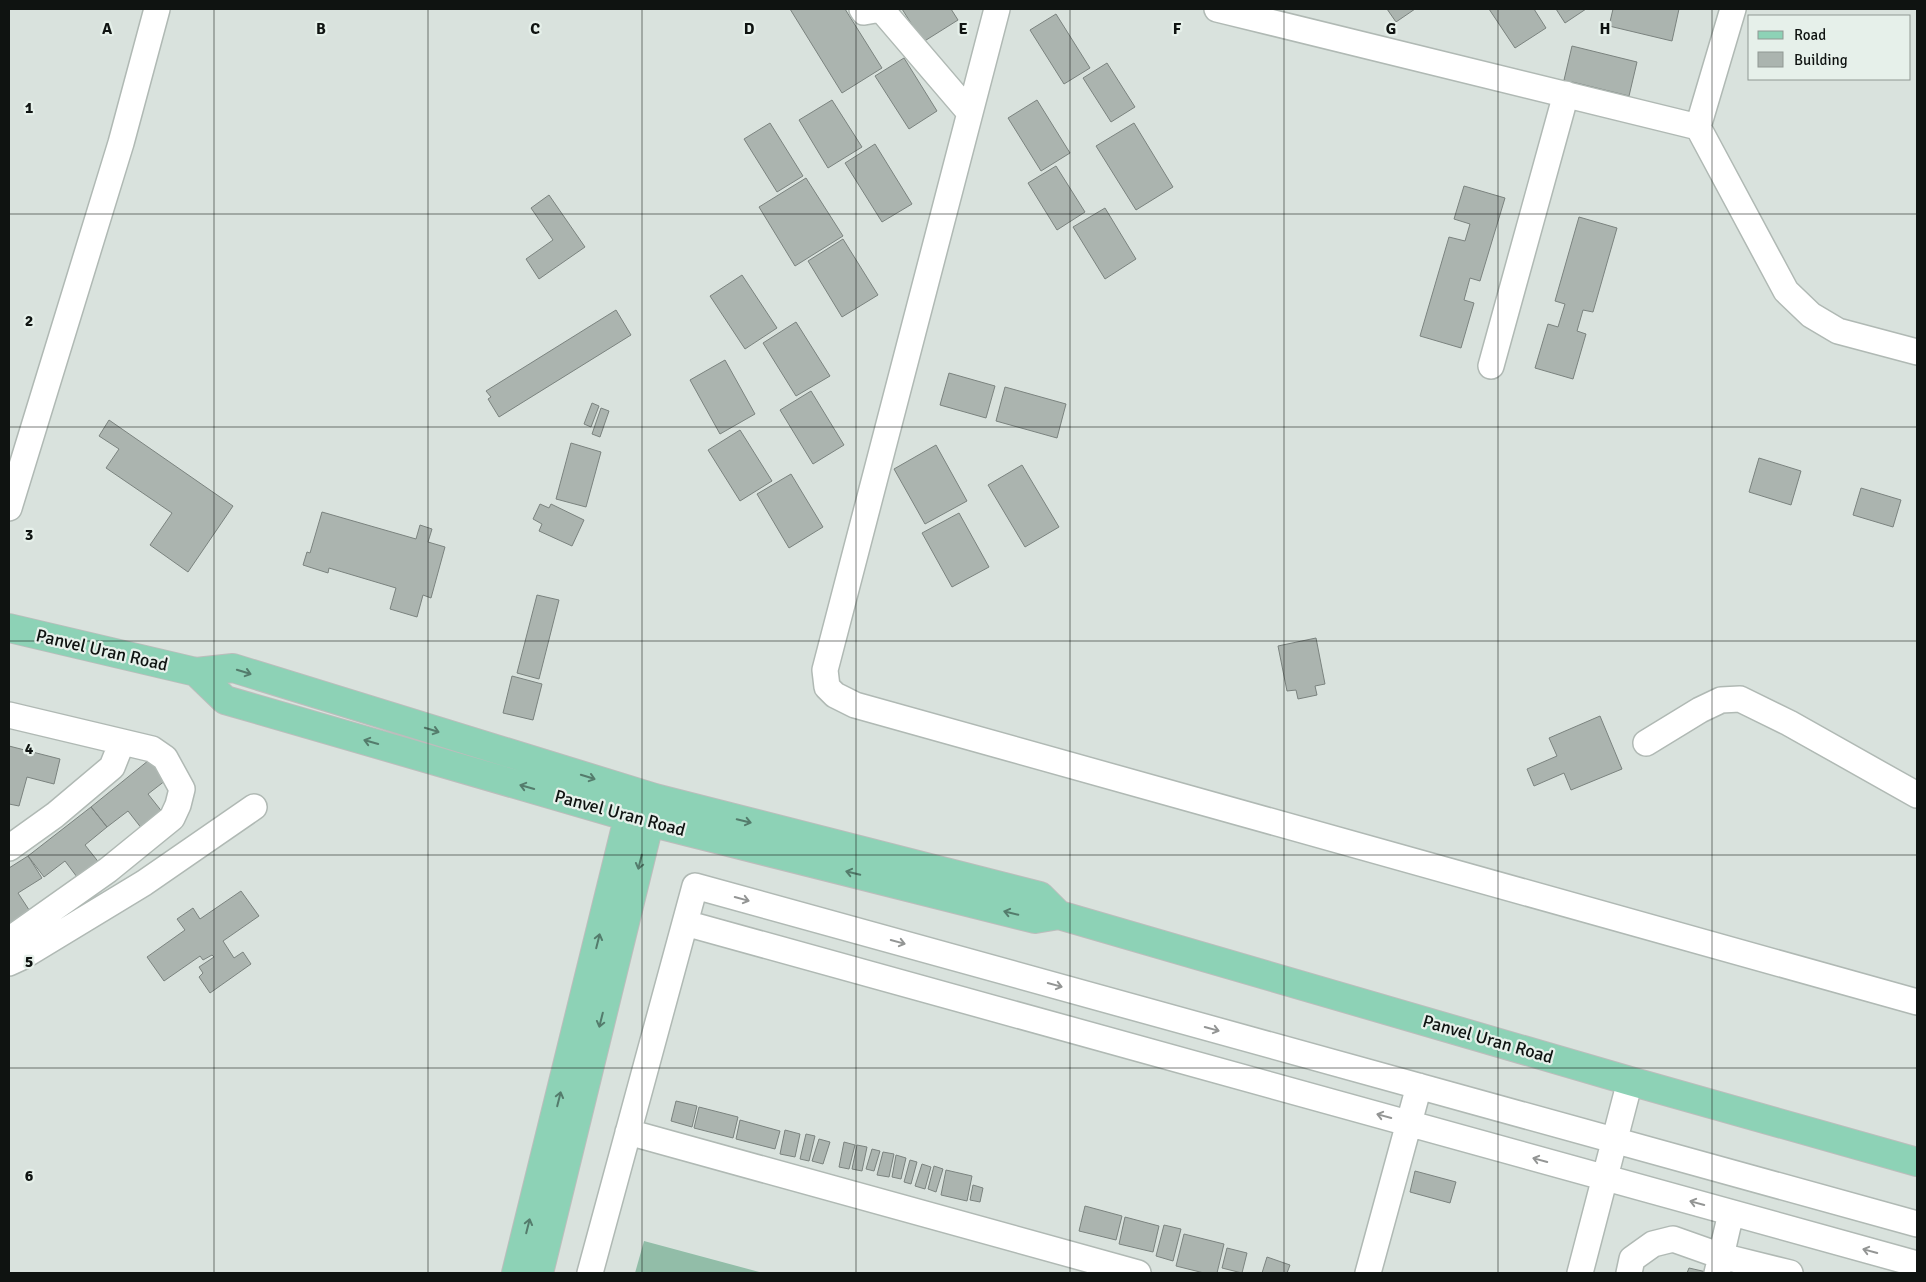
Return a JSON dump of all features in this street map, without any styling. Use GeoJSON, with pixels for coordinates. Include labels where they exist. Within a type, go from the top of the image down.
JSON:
{"type":"FeatureCollection","features":[{"type":"Feature","properties":{"kind":"main road","name":"Panvel Uran Road"},"geometry":{"type":"LineString","coordinates":[[9,628],[196,672],[233,668],[642,807],[1040,896],[1059,915],[1917,1162]]}},
{"type":"Feature","properties":{"kind":"main road"},"geometry":{"type":"LineString","coordinates":[[516,1273],[558,1149],[642,807]]}},
{"type":"Feature","properties":{"kind":"main road"},"geometry":{"type":"LineString","coordinates":[[539,1273],[558,1149]]}},
{"type":"Feature","properties":{"kind":"street"},"geometry":{"type":"LineString","coordinates":[[9,508],[121,143],[157,9]]}},
{"type":"Feature","properties":{"kind":"street"},"geometry":{"type":"LineString","coordinates":[[862,9],[864,12],[880,9],[970,113]]}},
{"type":"Feature","properties":{"kind":"street"},"geometry":{"type":"LineString","coordinates":[[997,9],[825,670],[827,687],[854,705],[1914,995]]}},
{"type":"Feature","properties":{"kind":"street"},"geometry":{"type":"LineString","coordinates":[[1217,9],[1698,127]]}},
{"type":"Feature","properties":{"kind":"street"},"geometry":{"type":"LineString","coordinates":[[1733,9],[1698,127],[1786,291],[1811,315],[1838,331],[1917,352]]}},
{"type":"Feature","properties":{"kind":"street"},"geometry":{"type":"LineString","coordinates":[[1491,366],[1566,94]]}},
{"type":"Feature","properties":{"kind":"street"},"geometry":{"type":"LineString","coordinates":[[1646,743],[1700,710],[1721,700],[1740,699],[1789,723],[1917,796]]}},
{"type":"Feature","properties":{"kind":"street"},"geometry":{"type":"LineString","coordinates":[[9,715],[152,749],[165,758],[182,789],[172,818],[108,870],[9,940]]}},
{"type":"Feature","properties":{"kind":"street"},"geometry":{"type":"LineString","coordinates":[[9,848],[55,816],[112,767],[122,742]]}},
{"type":"Feature","properties":{"kind":"street"},"geometry":{"type":"LineString","coordinates":[[9,963],[144,883],[254,807]]}},
{"type":"Feature","properties":{"kind":"street"},"geometry":{"type":"LineString","coordinates":[[590,1273],[695,886],[1917,1224]]}},
{"type":"Feature","properties":{"kind":"street"},"geometry":{"type":"LineString","coordinates":[[685,923],[1731,1212],[1913,1267]]}},
{"type":"Feature","properties":{"kind":"street"},"geometry":{"type":"LineString","coordinates":[[1580,1273],[1630,1080]]}},
{"type":"Feature","properties":{"kind":"street"},"geometry":{"type":"LineString","coordinates":[[1368,1273],[1419,1086]]}},
{"type":"Feature","properties":{"kind":"street"},"geometry":{"type":"LineString","coordinates":[[628,1132],[1138,1273]]}},
{"type":"Feature","properties":{"kind":"street"},"geometry":{"type":"LineString","coordinates":[[1719,1265],[1731,1212]]}},
{"type":"Feature","properties":{"kind":"street"},"geometry":{"type":"LineString","coordinates":[[1628,1273],[1632,1259],[1653,1244],[1673,1239],[1719,1265],[1790,1273]]}},
{"type":"Feature","properties":{"kind":"green space"},"geometry":{"type":"Polygon","coordinates":[[[644,1241],[763,1273],[635,1273],[644,1241]]]}},
{"type":"Feature","properties":{"kind":"building"},"geometry":{"type":"Polygon","coordinates":[[[790,9],[845,9],[882,68],[842,93],[790,9]]]}},
{"type":"Feature","properties":{"kind":"building"},"geometry":{"type":"Polygon","coordinates":[[[902,9],[951,9],[958,20],[923,42],[902,9]]]}},
{"type":"Feature","properties":{"kind":"building"},"geometry":{"type":"Polygon","coordinates":[[[1387,9],[1415,9],[1396,22],[1387,9]]]}},
{"type":"Feature","properties":{"kind":"building"},"geometry":{"type":"Polygon","coordinates":[[[1489,9],[1534,9],[1546,28],[1515,48],[1489,9]]]}},
{"type":"Feature","properties":{"kind":"building"},"geometry":{"type":"Polygon","coordinates":[[[1556,9],[1586,9],[1565,23],[1556,9]]]}},
{"type":"Feature","properties":{"kind":"building"},"geometry":{"type":"Polygon","coordinates":[[[1613,9],[1679,9],[1672,41],[1609,26],[1613,9]]]}},
{"type":"Feature","properties":{"kind":"building"},"geometry":{"type":"Polygon","coordinates":[[[1056,14],[1090,68],[1064,84],[1030,30],[1056,14]]]}},
{"type":"Feature","properties":{"kind":"building"},"geometry":{"type":"Polygon","coordinates":[[[1572,46],[1637,62],[1629,96],[1564,80],[1572,46]]]}},
{"type":"Feature","properties":{"kind":"building"},"geometry":{"type":"Polygon","coordinates":[[[904,58],[937,111],[909,129],[875,76],[904,58]]]}},
{"type":"Feature","properties":{"kind":"building"},"geometry":{"type":"Polygon","coordinates":[[[1107,63],[1135,107],[1111,122],[1083,78],[1107,63]]]}},
{"type":"Feature","properties":{"kind":"building"},"geometry":{"type":"Polygon","coordinates":[[[832,100],[862,147],[828,168],[799,120],[832,100]]]}},
{"type":"Feature","properties":{"kind":"building"},"geometry":{"type":"Polygon","coordinates":[[[1037,100],[1070,153],[1041,171],[1008,118],[1037,100]]]}},
{"type":"Feature","properties":{"kind":"building"},"geometry":{"type":"Polygon","coordinates":[[[770,123],[803,176],[777,192],[744,139],[770,123]]]}},
{"type":"Feature","properties":{"kind":"building"},"geometry":{"type":"Polygon","coordinates":[[[1134,123],[1173,187],[1136,210],[1096,146],[1134,123]]]}},
{"type":"Feature","properties":{"kind":"building"},"geometry":{"type":"Polygon","coordinates":[[[875,144],[912,204],[882,222],[845,163],[875,144]]]}},
{"type":"Feature","properties":{"kind":"building"},"geometry":{"type":"Polygon","coordinates":[[[1056,166],[1085,212],[1057,230],[1028,183],[1056,166]]]}},
{"type":"Feature","properties":{"kind":"building"},"geometry":{"type":"Polygon","coordinates":[[[806,178],[843,236],[795,266],[759,207],[806,178]]]}},
{"type":"Feature","properties":{"kind":"building"},"geometry":{"type":"Polygon","coordinates":[[[1464,186],[1505,198],[1480,281],[1470,278],[1464,300],[1474,303],[1461,348],[1420,336],[1449,237],[1465,241],[1470,224],[1454,219],[1464,186]]]}},
{"type":"Feature","properties":{"kind":"building"},"geometry":{"type":"Polygon","coordinates":[[[549,195],[585,247],[539,279],[526,259],[553,240],[531,208],[549,195]]]}},
{"type":"Feature","properties":{"kind":"building"},"geometry":{"type":"Polygon","coordinates":[[[1105,208],[1136,259],[1105,279],[1073,227],[1105,208]]]}},
{"type":"Feature","properties":{"kind":"building"},"geometry":{"type":"Polygon","coordinates":[[[1579,217],[1617,228],[1593,312],[1583,310],[1577,331],[1586,334],[1573,379],[1535,368],[1548,324],[1558,327],[1565,304],[1555,301],[1579,217]]]}},
{"type":"Feature","properties":{"kind":"building"},"geometry":{"type":"Polygon","coordinates":[[[843,239],[878,295],[842,317],[808,261],[843,239]]]}},
{"type":"Feature","properties":{"kind":"building"},"geometry":{"type":"Polygon","coordinates":[[[742,275],[777,328],[745,349],[710,296],[742,275]]]}},
{"type":"Feature","properties":{"kind":"building"},"geometry":{"type":"Polygon","coordinates":[[[616,310],[631,335],[499,417],[488,399],[491,397],[486,391],[616,310]]]}},
{"type":"Feature","properties":{"kind":"building"},"geometry":{"type":"Polygon","coordinates":[[[796,322],[830,376],[796,396],[763,343],[796,322]]]}},
{"type":"Feature","properties":{"kind":"building"},"geometry":{"type":"Polygon","coordinates":[[[725,360],[755,414],[720,434],[690,380],[725,360]]]}},
{"type":"Feature","properties":{"kind":"building"},"geometry":{"type":"Polygon","coordinates":[[[949,373],[995,386],[986,418],[940,405],[949,373]]]}},
{"type":"Feature","properties":{"kind":"building"},"geometry":{"type":"Polygon","coordinates":[[[1005,387],[1066,404],[1057,438],[996,421],[1005,387]]]}},
{"type":"Feature","properties":{"kind":"building"},"geometry":{"type":"Polygon","coordinates":[[[811,391],[844,445],[813,464],[780,410],[811,391]]]}},
{"type":"Feature","properties":{"kind":"building"},"geometry":{"type":"Polygon","coordinates":[[[592,403],[599,406],[591,427],[584,424],[592,403]]]}},
{"type":"Feature","properties":{"kind":"building"},"geometry":{"type":"Polygon","coordinates":[[[601,408],[609,411],[600,437],[592,434],[601,408]]]}},
{"type":"Feature","properties":{"kind":"building"},"geometry":{"type":"Polygon","coordinates":[[[109,420],[233,506],[188,572],[150,545],[172,513],[106,468],[119,449],[99,436],[109,420]]]}},
{"type":"Feature","properties":{"kind":"building"},"geometry":{"type":"Polygon","coordinates":[[[740,430],[772,481],[740,501],[708,450],[740,430]]]}},
{"type":"Feature","properties":{"kind":"building"},"geometry":{"type":"Polygon","coordinates":[[[571,443],[601,452],[586,507],[556,499],[571,443]]]}},
{"type":"Feature","properties":{"kind":"building"},"geometry":{"type":"Polygon","coordinates":[[[936,445],[967,501],[925,524],[894,469],[936,445]]]}},
{"type":"Feature","properties":{"kind":"building"},"geometry":{"type":"Polygon","coordinates":[[[1759,458],[1801,471],[1791,505],[1749,492],[1759,458]]]}},
{"type":"Feature","properties":{"kind":"building"},"geometry":{"type":"Polygon","coordinates":[[[1022,465],[1059,527],[1025,547],[988,485],[1022,465]]]}},
{"type":"Feature","properties":{"kind":"building"},"geometry":{"type":"Polygon","coordinates":[[[791,474],[823,527],[789,548],[757,494],[791,474]]]}},
{"type":"Feature","properties":{"kind":"building"},"geometry":{"type":"Polygon","coordinates":[[[1861,488],[1901,500],[1893,527],[1853,515],[1861,488]]]}},
{"type":"Feature","properties":{"kind":"building"},"geometry":{"type":"Polygon","coordinates":[[[540,504],[549,508],[551,504],[584,520],[572,546],[539,531],[542,524],[533,519],[540,504]]]}},
{"type":"Feature","properties":{"kind":"building"},"geometry":{"type":"Polygon","coordinates":[[[322,512],[416,539],[420,525],[432,529],[428,542],[445,547],[431,598],[423,595],[417,617],[390,609],[396,588],[329,568],[328,573],[303,565],[307,552],[310,553],[322,512]]]}},
{"type":"Feature","properties":{"kind":"building"},"geometry":{"type":"Polygon","coordinates":[[[959,513],[989,567],[952,587],[922,533],[959,513]]]}},
{"type":"Feature","properties":{"kind":"building"},"geometry":{"type":"Polygon","coordinates":[[[537,595],[559,600],[539,679],[517,673],[537,595]]]}},
{"type":"Feature","properties":{"kind":"building"},"geometry":{"type":"Polygon","coordinates":[[[1316,638],[1325,684],[1315,686],[1317,695],[1298,699],[1296,690],[1287,691],[1278,646],[1316,638]]]}},
{"type":"Feature","properties":{"kind":"building"},"geometry":{"type":"Polygon","coordinates":[[[512,676],[542,684],[533,720],[503,713],[512,676]]]}},
{"type":"Feature","properties":{"kind":"building"},"geometry":{"type":"Polygon","coordinates":[[[1600,716],[1622,769],[1571,790],[1564,773],[1534,786],[1527,769],[1557,756],[1549,738],[1600,716]]]}},
{"type":"Feature","properties":{"kind":"building"},"geometry":{"type":"Polygon","coordinates":[[[9,746],[60,759],[54,784],[27,777],[19,806],[9,804],[9,746]]]}},
{"type":"Feature","properties":{"kind":"building"},"geometry":{"type":"Polygon","coordinates":[[[154,756],[170,777],[148,794],[167,818],[146,834],[128,811],[107,827],[91,807],[154,756]]]}},
{"type":"Feature","properties":{"kind":"building"},"geometry":{"type":"Polygon","coordinates":[[[91,807],[107,827],[85,845],[104,869],[83,885],[65,861],[44,877],[28,856],[91,807]]]}},
{"type":"Feature","properties":{"kind":"building"},"geometry":{"type":"Polygon","coordinates":[[[28,856],[42,878],[18,893],[35,919],[9,926],[9,868],[28,856]]]}},
{"type":"Feature","properties":{"kind":"building"},"geometry":{"type":"Polygon","coordinates":[[[241,891],[259,916],[223,941],[234,958],[243,952],[251,964],[210,993],[199,977],[203,973],[199,967],[214,957],[212,955],[203,960],[200,956],[164,981],[147,957],[185,930],[177,919],[193,908],[200,919],[241,891]]]}},
{"type":"Feature","properties":{"kind":"building"},"geometry":{"type":"Polygon","coordinates":[[[676,1101],[697,1106],[692,1127],[671,1121],[676,1101]]]}},
{"type":"Feature","properties":{"kind":"building"},"geometry":{"type":"Polygon","coordinates":[[[699,1107],[738,1117],[733,1138],[694,1128],[699,1107]]]}},
{"type":"Feature","properties":{"kind":"building"},"geometry":{"type":"Polygon","coordinates":[[[740,1120],[780,1131],[775,1149],[736,1139],[740,1120]]]}},
{"type":"Feature","properties":{"kind":"building"},"geometry":{"type":"Polygon","coordinates":[[[785,1130],[800,1134],[795,1157],[780,1154],[785,1130]]]}},
{"type":"Feature","properties":{"kind":"building"},"geometry":{"type":"Polygon","coordinates":[[[806,1134],[815,1136],[809,1161],[800,1159],[806,1134]]]}},
{"type":"Feature","properties":{"kind":"building"},"geometry":{"type":"Polygon","coordinates":[[[819,1139],[830,1142],[823,1164],[812,1161],[819,1139]]]}},
{"type":"Feature","properties":{"kind":"building"},"geometry":{"type":"Polygon","coordinates":[[[844,1142],[855,1145],[849,1169],[839,1167],[844,1142]]]}},
{"type":"Feature","properties":{"kind":"building"},"geometry":{"type":"Polygon","coordinates":[[[857,1145],[867,1147],[862,1171],[852,1169],[857,1145]]]}},
{"type":"Feature","properties":{"kind":"building"},"geometry":{"type":"Polygon","coordinates":[[[872,1149],[880,1151],[874,1171],[866,1169],[872,1149]]]}},
{"type":"Feature","properties":{"kind":"building"},"geometry":{"type":"Polygon","coordinates":[[[883,1152],[894,1154],[889,1177],[877,1175],[883,1152]]]}},
{"type":"Feature","properties":{"kind":"building"},"geometry":{"type":"Polygon","coordinates":[[[896,1155],[906,1158],[901,1179],[892,1177],[896,1155]]]}},
{"type":"Feature","properties":{"kind":"building"},"geometry":{"type":"Polygon","coordinates":[[[910,1160],[917,1162],[911,1184],[904,1182],[910,1160]]]}},
{"type":"Feature","properties":{"kind":"building"},"geometry":{"type":"Polygon","coordinates":[[[922,1164],[931,1167],[925,1189],[915,1186],[922,1164]]]}},
{"type":"Feature","properties":{"kind":"building"},"geometry":{"type":"Polygon","coordinates":[[[934,1166],[943,1169],[936,1192],[928,1189],[934,1166]]]}},
{"type":"Feature","properties":{"kind":"building"},"geometry":{"type":"Polygon","coordinates":[[[946,1170],[972,1176],[967,1201],[941,1195],[946,1170]]]}},
{"type":"Feature","properties":{"kind":"building"},"geometry":{"type":"Polygon","coordinates":[[[1415,1171],[1456,1182],[1450,1203],[1410,1192],[1415,1171]]]}},
{"type":"Feature","properties":{"kind":"building"},"geometry":{"type":"Polygon","coordinates":[[[973,1185],[983,1188],[980,1202],[970,1200],[973,1185]]]}},
{"type":"Feature","properties":{"kind":"building"},"geometry":{"type":"Polygon","coordinates":[[[1085,1206],[1122,1216],[1116,1240],[1079,1231],[1085,1206]]]}},
{"type":"Feature","properties":{"kind":"building"},"geometry":{"type":"Polygon","coordinates":[[[1125,1217],[1159,1226],[1153,1252],[1119,1244],[1125,1217]]]}},
{"type":"Feature","properties":{"kind":"building"},"geometry":{"type":"Polygon","coordinates":[[[1164,1225],[1181,1229],[1173,1261],[1156,1256],[1164,1225]]]}},
{"type":"Feature","properties":{"kind":"building"},"geometry":{"type":"Polygon","coordinates":[[[1184,1234],[1224,1244],[1217,1273],[1204,1273],[1176,1266],[1184,1234]]]}},
{"type":"Feature","properties":{"kind":"building"},"geometry":{"type":"Polygon","coordinates":[[[1227,1248],[1247,1253],[1242,1273],[1222,1268],[1227,1248]]]}},
{"type":"Feature","properties":{"kind":"building"},"geometry":{"type":"Polygon","coordinates":[[[1267,1257],[1290,1265],[1287,1273],[1262,1273],[1267,1257]]]}},
{"type":"Feature","properties":{"kind":"building"},"geometry":{"type":"Polygon","coordinates":[[[1689,1268],[1711,1273],[1687,1273],[1689,1268]]]}}]}
